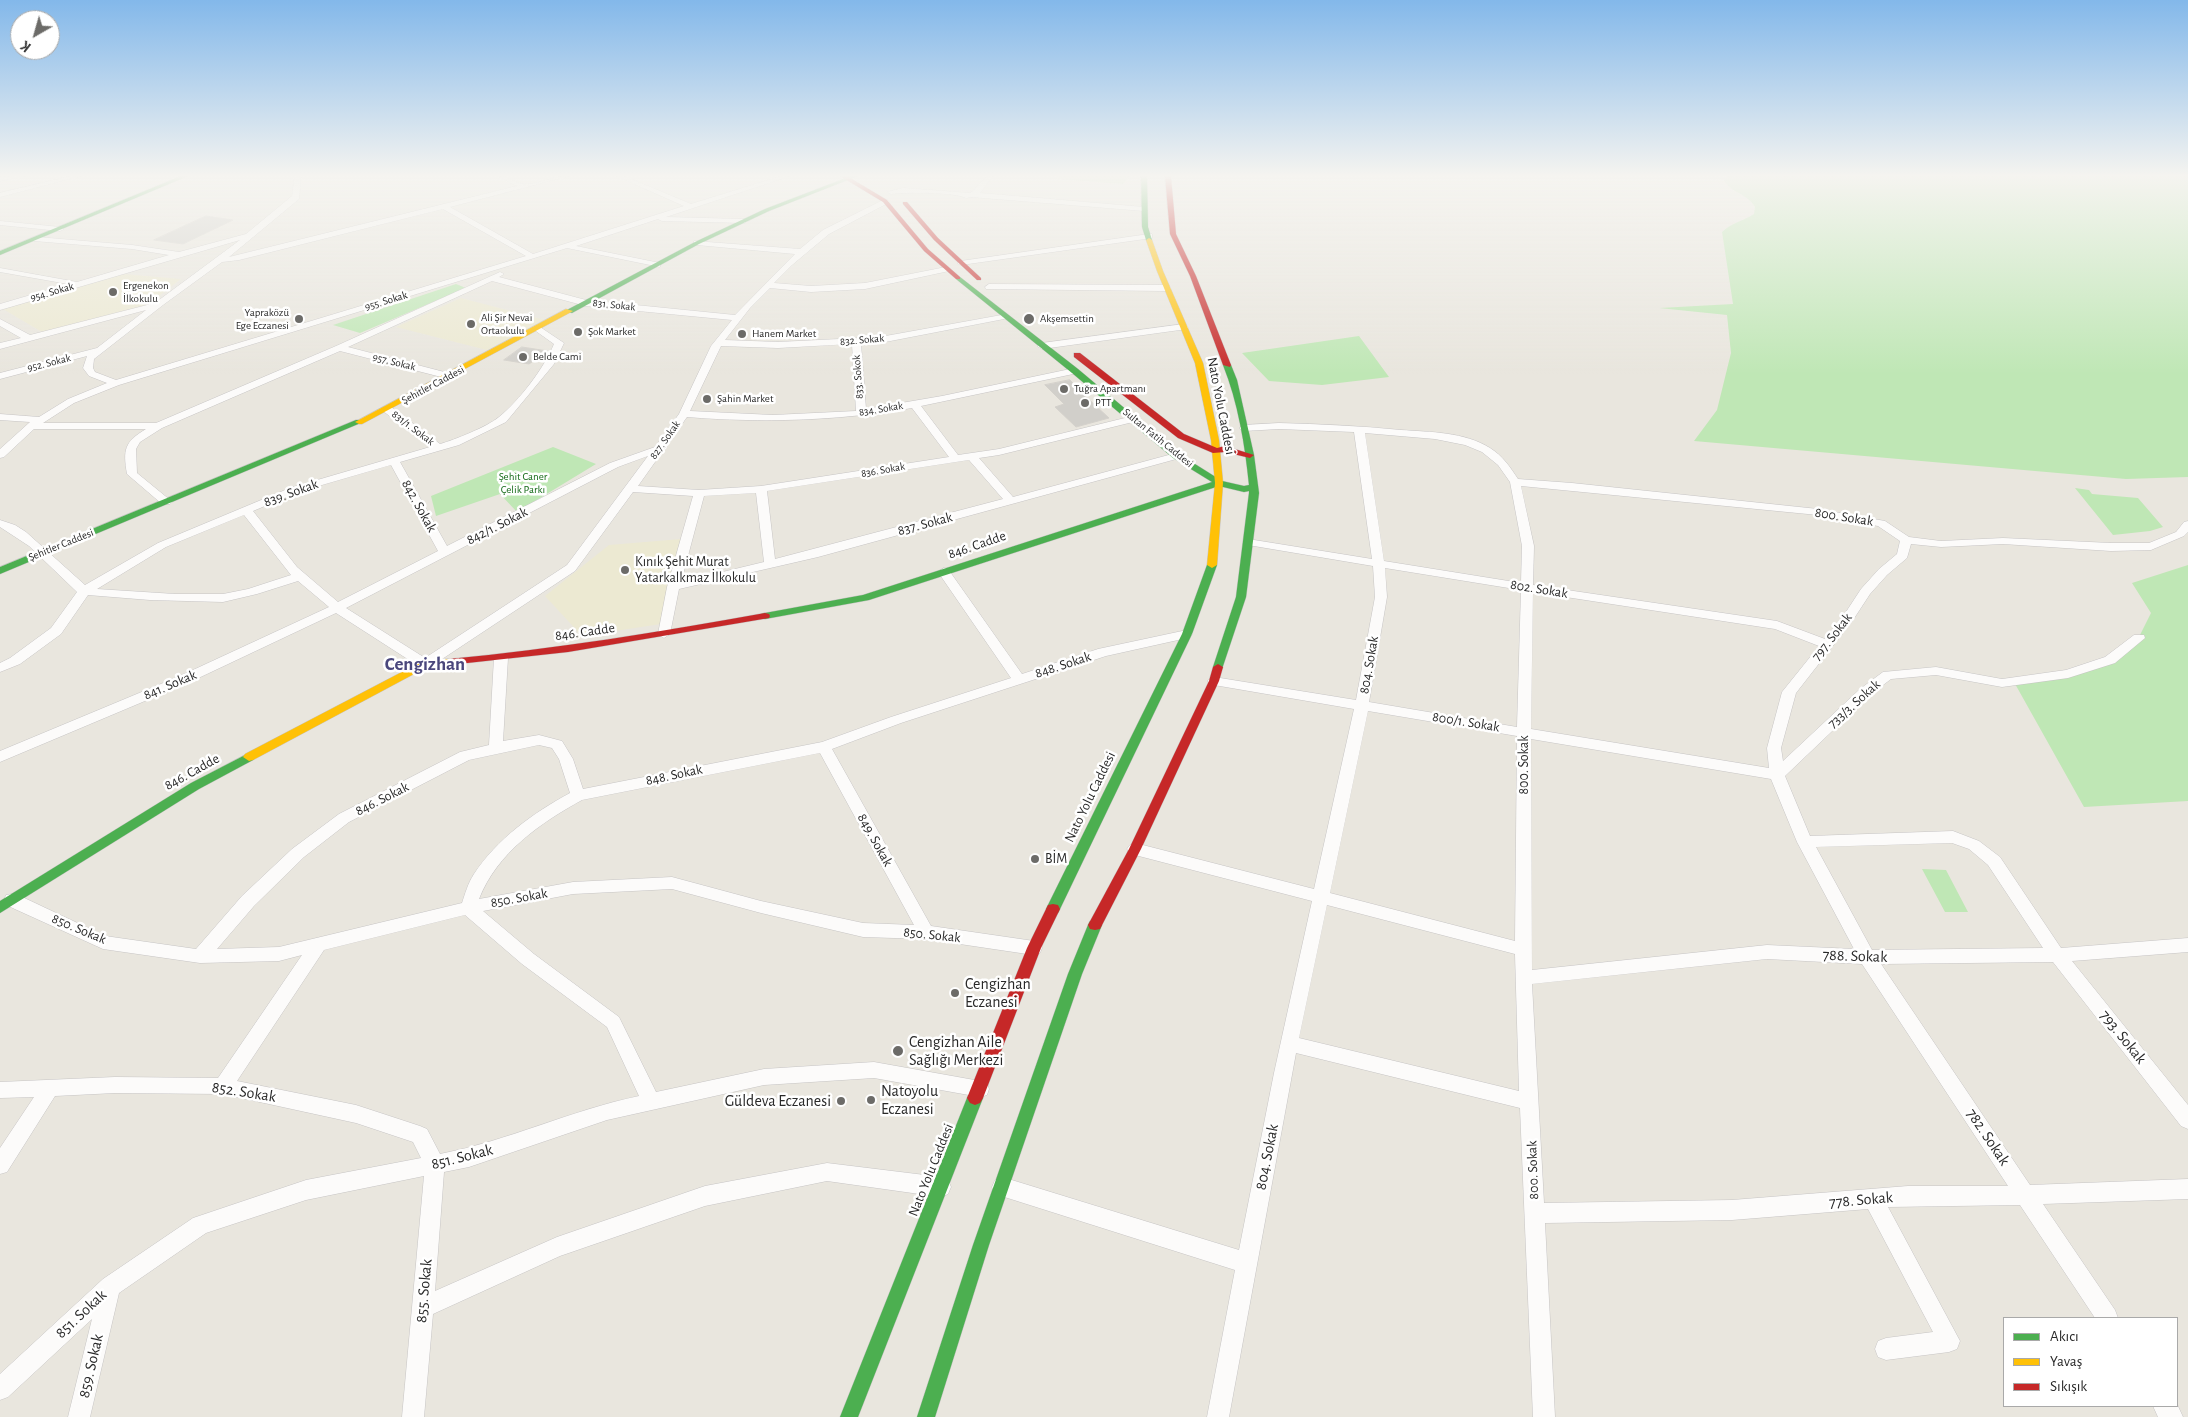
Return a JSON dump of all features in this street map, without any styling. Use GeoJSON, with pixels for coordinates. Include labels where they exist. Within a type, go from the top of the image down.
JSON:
{"type":"FeatureCollection","features":[{"type":"Feature","properties":{"kind":"main road"},"geometry":{"type":"LineString","coordinates":[[0,253],[29,242]]}},
{"type":"Feature","properties":{"kind":"main road","name":"Sultan Fatih Caddesi"},"geometry":{"type":"LineString","coordinates":[[921,242],[926,250],[946,269],[1075,370],[1176,456],[1219,483],[1244,489],[1254,486]]}},
{"type":"Feature","properties":{"kind":"main road","name":"Sultan Fatih Caddesi"},"geometry":{"type":"LineString","coordinates":[[939,242],[988,287],[1003,298]]}},
{"type":"Feature","properties":{"kind":"main road","name":"Nato Yolu Caddesi"},"geometry":{"type":"LineString","coordinates":[[849,1417],[980,1089],[1034,948],[1188,634],[1212,566],[1219,483],[1216,452],[1200,363],[1167,288],[1151,242]]}},
{"type":"Feature","properties":{"kind":"main road","name":"Nato Yolu Caddesi"},"geometry":{"type":"LineString","coordinates":[[926,1417],[1074,974],[1100,914],[1135,848],[1214,681],[1241,597],[1254,486],[1250,455],[1233,380],[1193,276],[1177,242]]}},
{"type":"Feature","properties":{"kind":"main road","name":"Şehitler Caddesi"},"geometry":{"type":"LineString","coordinates":[[0,572],[387,409],[697,243]]}},
{"type":"Feature","properties":{"kind":"main road","name":"Sultan Fatih Caddesi"},"geometry":{"type":"LineString","coordinates":[[1047,332],[1180,436],[1216,452],[1225,449],[1250,455]]}},
{"type":"Feature","properties":{"kind":"main road","name":"846. Cadde"},"geometry":{"type":"LineString","coordinates":[[6,904],[196,786],[425,664],[501,658],[664,634],[865,598],[1219,483]]}},
{"type":"Feature","properties":{"kind":"street"},"geometry":{"type":"LineString","coordinates":[[74,242],[132,247],[179,255]]}},
{"type":"Feature","properties":{"kind":"street","name":"954. Sokak"},"geometry":{"type":"LineString","coordinates":[[0,307],[224,242]]}},
{"type":"Feature","properties":{"kind":"street"},"geometry":{"type":"LineString","coordinates":[[116,382],[92,374],[88,368],[90,358],[220,260],[241,242]]}},
{"type":"Feature","properties":{"kind":"street"},"geometry":{"type":"LineString","coordinates":[[220,260],[239,258],[301,242]]}},
{"type":"Feature","properties":{"kind":"street"},"geometry":{"type":"LineString","coordinates":[[507,242],[533,257]]}},
{"type":"Feature","properties":{"kind":"street","name":"955. Sokak"},"geometry":{"type":"LineString","coordinates":[[0,455],[31,426],[71,400],[116,382],[578,242]]}},
{"type":"Feature","properties":{"kind":"street","name":"827. Sokak"},"geometry":{"type":"LineString","coordinates":[[425,664],[571,568],[684,414],[719,343],[738,318],[768,285],[814,242]]}},
{"type":"Feature","properties":{"kind":"street"},"geometry":{"type":"LineString","coordinates":[[961,263],[1106,242]]}},
{"type":"Feature","properties":{"kind":"street"},"geometry":{"type":"LineString","coordinates":[[697,243],[802,252]]}},
{"type":"Feature","properties":{"kind":"street"},"geometry":{"type":"LineString","coordinates":[[566,246],[657,265]]}},
{"type":"Feature","properties":{"kind":"street"},"geometry":{"type":"LineString","coordinates":[[166,502],[132,474],[128,454],[133,441],[158,426],[339,348],[492,278],[533,257]]}},
{"type":"Feature","properties":{"kind":"street"},"geometry":{"type":"LineString","coordinates":[[768,285],[811,289],[865,286],[946,269]]}},
{"type":"Feature","properties":{"kind":"street"},"geometry":{"type":"LineString","coordinates":[[0,270],[80,284]]}},
{"type":"Feature","properties":{"kind":"street","name":"831. Sokak"},"geometry":{"type":"LineString","coordinates":[[492,278],[586,302],[738,318]]}},
{"type":"Feature","properties":{"kind":"street"},"geometry":{"type":"LineString","coordinates":[[988,287],[1167,288]]}},
{"type":"Feature","properties":{"kind":"street"},"geometry":{"type":"LineString","coordinates":[[0,346],[160,304]]}},
{"type":"Feature","properties":{"kind":"street","name":"832. Sokak"},"geometry":{"type":"LineString","coordinates":[[719,343],[778,345],[880,340],[1004,316]]}},
{"type":"Feature","properties":{"kind":"street"},"geometry":{"type":"LineString","coordinates":[[0,322],[30,338]]}},
{"type":"Feature","properties":{"kind":"street"},"geometry":{"type":"LineString","coordinates":[[1042,346],[1184,327]]}},
{"type":"Feature","properties":{"kind":"street","name":"839. Sokak"},"geometry":{"type":"LineString","coordinates":[[0,668],[15,661],[56,631],[84,591],[162,545],[294,490],[455,443],[502,420],[531,388],[551,362],[559,343],[537,329]]}},
{"type":"Feature","properties":{"kind":"street","name":"833. Sokok"},"geometry":{"type":"LineString","coordinates":[[856,341],[861,413]]}},
{"type":"Feature","properties":{"kind":"street","name":"957. Sokak"},"geometry":{"type":"LineString","coordinates":[[339,348],[449,376]]}},
{"type":"Feature","properties":{"kind":"street","name":"952. Sokak"},"geometry":{"type":"LineString","coordinates":[[2,377],[99,350]]}},
{"type":"Feature","properties":{"kind":"street","name":"834. Sokak"},"geometry":{"type":"LineString","coordinates":[[684,414],[780,418],[861,413],[914,404],[1075,370]]}},
{"type":"Feature","properties":{"kind":"street"},"geometry":{"type":"LineString","coordinates":[[914,404],[956,459]]}},
{"type":"Feature","properties":{"kind":"street","name":"831/1. Sokak"},"geometry":{"type":"LineString","coordinates":[[387,409],[438,448]]}},
{"type":"Feature","properties":{"kind":"street"},"geometry":{"type":"LineString","coordinates":[[0,417],[41,420]]}},
{"type":"Feature","properties":{"kind":"street","name":"836. Sokak"},"geometry":{"type":"LineString","coordinates":[[630,489],[699,493],[761,489],[999,452],[1132,419]]}},
{"type":"Feature","properties":{"kind":"street"},"geometry":{"type":"LineString","coordinates":[[31,426],[158,426]]}},
{"type":"Feature","properties":{"kind":"street"},"geometry":{"type":"LineString","coordinates":[[1244,428],[1279,426],[1359,430],[1435,436],[1468,442],[1486,450],[1502,463],[1515,482]]}},
{"type":"Feature","properties":{"kind":"street","name":"804. Sokak"},"geometry":{"type":"LineString","coordinates":[[1218,1417],[1290,1044],[1362,705],[1381,597],[1379,564],[1359,430]]}},
{"type":"Feature","properties":{"kind":"street","name":"842/1. Sokak"},"geometry":{"type":"LineString","coordinates":[[337,608],[614,465],[658,449]]}},
{"type":"Feature","properties":{"kind":"street"},"geometry":{"type":"LineString","coordinates":[[971,456],[1010,500]]}},
{"type":"Feature","properties":{"kind":"street","name":"837. Sokak"},"geometry":{"type":"LineString","coordinates":[[673,586],[833,549],[1176,456]]}},
{"type":"Feature","properties":{"kind":"street","name":"842. Sokak"},"geometry":{"type":"LineString","coordinates":[[393,460],[445,553]]}},
{"type":"Feature","properties":{"kind":"street","name":"800. Sokak"},"geometry":{"type":"LineString","coordinates":[[1544,1417],[1523,978],[1524,731],[1528,546],[1515,482],[1572,486],[1818,512],[1881,523],[1906,540]]}},
{"type":"Feature","properties":{"kind":"street"},"geometry":{"type":"LineString","coordinates":[[761,489],[770,564]]}},
{"type":"Feature","properties":{"kind":"street"},"geometry":{"type":"LineString","coordinates":[[664,634],[673,586],[699,493]]}},
{"type":"Feature","properties":{"kind":"street"},"geometry":{"type":"LineString","coordinates":[[246,510],[300,576],[337,608],[425,664]]}},
{"type":"Feature","properties":{"kind":"street"},"geometry":{"type":"LineString","coordinates":[[0,523],[8,526],[44,552],[84,591],[157,597],[222,599],[253,592],[300,576]]}},
{"type":"Feature","properties":{"kind":"street"},"geometry":{"type":"LineString","coordinates":[[1906,540],[1941,544],[2002,541],[2111,547],[2151,546],[2180,534],[2188,524]]}},
{"type":"Feature","properties":{"kind":"street","name":"797. Sokak"},"geometry":{"type":"LineString","coordinates":[[1778,775],[1774,748],[1789,692],[1850,616],[1865,592],[1883,572],[1903,555],[1906,540]]}},
{"type":"Feature","properties":{"kind":"street","name":"802. Sokak"},"geometry":{"type":"LineString","coordinates":[[1248,542],[1528,588],[1777,625],[1828,644]]}},
{"type":"Feature","properties":{"kind":"street"},"geometry":{"type":"LineString","coordinates":[[944,572],[1019,680]]}},
{"type":"Feature","properties":{"kind":"street","name":"841. Sokak"},"geometry":{"type":"LineString","coordinates":[[0,756],[184,678],[337,608]]}},
{"type":"Feature","properties":{"kind":"street","name":"848. Sokak"},"geometry":{"type":"LineString","coordinates":[[468,908],[479,879],[504,847],[551,810],[578,795],[824,747],[896,720],[1103,652],[1188,634]]}},
{"type":"Feature","properties":{"kind":"street","name":"733/3. Sokak"},"geometry":{"type":"LineString","coordinates":[[1778,775],[1864,692],[1888,675],[1936,671],[2002,683],[2068,674],[2110,660],[2139,638]]}},
{"type":"Feature","properties":{"kind":"street"},"geometry":{"type":"LineString","coordinates":[[496,748],[501,658]]}},
{"type":"Feature","properties":{"kind":"street","name":"800/1. Sokak"},"geometry":{"type":"LineString","coordinates":[[1214,681],[1524,731],[1778,775]]}},
{"type":"Feature","properties":{"kind":"street","name":"846. Sokak"},"geometry":{"type":"LineString","coordinates":[[200,956],[248,901],[298,853],[344,818],[465,756],[539,740],[557,744],[566,759],[578,795]]}},
{"type":"Feature","properties":{"kind":"street","name":"849. Sokak"},"geometry":{"type":"LineString","coordinates":[[824,747],[926,932]]}},
{"type":"Feature","properties":{"kind":"street"},"geometry":{"type":"LineString","coordinates":[[1778,775],[1805,842],[1867,957]]}},
{"type":"Feature","properties":{"kind":"street","name":"793. Sokak"},"geometry":{"type":"LineString","coordinates":[[1805,842],[1953,837],[1982,850],[1994,861],[2057,955],[2188,1120]]}},
{"type":"Feature","properties":{"kind":"street"},"geometry":{"type":"LineString","coordinates":[[1135,848],[1524,950]]}},
{"type":"Feature","properties":{"kind":"street","name":"850. Sokak"},"geometry":{"type":"LineString","coordinates":[[6,904],[103,942],[200,956],[280,954],[468,908],[573,888],[672,883],[761,908],[863,930],[926,932],[1034,948]]}},
{"type":"Feature","properties":{"kind":"street"},"geometry":{"type":"LineString","coordinates":[[468,908],[528,959],[613,1022],[651,1101]]}},
{"type":"Feature","properties":{"kind":"street"},"geometry":{"type":"LineString","coordinates":[[223,1086],[318,945]]}},
{"type":"Feature","properties":{"kind":"street","name":"788. Sokak"},"geometry":{"type":"LineString","coordinates":[[1523,978],[1768,952],[1867,957],[2057,955],[2188,946]]}},
{"type":"Feature","properties":{"kind":"street","name":"782. Sokak"},"geometry":{"type":"LineString","coordinates":[[1867,957],[2106,1317]]}},
{"type":"Feature","properties":{"kind":"street"},"geometry":{"type":"LineString","coordinates":[[1290,1044],[1530,1102]]}},
{"type":"Feature","properties":{"kind":"street","name":"851. Sokak"},"geometry":{"type":"LineString","coordinates":[[0,1389],[110,1286],[200,1225],[306,1190],[469,1158],[606,1111],[764,1078],[874,1070],[980,1089]]}},
{"type":"Feature","properties":{"kind":"street","name":"852. Sokak"},"geometry":{"type":"LineString","coordinates":[[0,1090],[115,1085],[223,1086],[356,1114],[420,1135],[435,1165]]}},
{"type":"Feature","properties":{"kind":"street"},"geometry":{"type":"LineString","coordinates":[[0,1165],[50,1088]]}},
{"type":"Feature","properties":{"kind":"street","name":"855. Sokak"},"geometry":{"type":"LineString","coordinates":[[413,1417],[435,1165]]}},
{"type":"Feature","properties":{"kind":"street"},"geometry":{"type":"LineString","coordinates":[[423,1306],[556,1247],[705,1196],[827,1172],[941,1186]]}},
{"type":"Feature","properties":{"kind":"street"},"geometry":{"type":"LineString","coordinates":[[1002,1186],[1247,1263]]}},
{"type":"Feature","properties":{"kind":"street","name":"778. Sokak"},"geometry":{"type":"LineString","coordinates":[[1535,1213],[1732,1210],[1908,1196],[2027,1195],[2188,1189]]}},
{"type":"Feature","properties":{"kind":"street"},"geometry":{"type":"LineString","coordinates":[[1873,1199],[1949,1341],[1886,1349]]}},
{"type":"Feature","properties":{"kind":"street","name":"859. Sokak"},"geometry":{"type":"LineString","coordinates":[[79,1417],[110,1286]]}},
{"type":"Feature","properties":{"kind":"shaded area","name":"Ergenekon İlkokulu"},"geometry":{"type":"Polygon","coordinates":[[[123,274],[181,279],[147,305],[42,332],[3,309],[123,274]]]}},
{"type":"Feature","properties":{"kind":"shaded area","name":"Ali Şir Nevai Ortaokulu"},"geometry":{"type":"Polygon","coordinates":[[[461,298],[545,320],[487,350],[396,327],[461,298]]]}},
{"type":"Feature","properties":{"kind":"shaded area","name":"Kınık Şehit Murat Yatarkalkmaz İlkokulu"},"geometry":{"type":"Polygon","coordinates":[[[681,539],[661,624],[582,636],[545,596],[609,545],[681,539]]]}},
{"type":"Feature","properties":{"kind":"green space"},"geometry":{"type":"Polygon","coordinates":[[[1724,242],[2188,242],[2188,477],[2126,479],[1694,441],[1717,410],[1731,353],[1727,315],[1659,308],[1733,304],[1724,242]]]}},
{"type":"Feature","properties":{"kind":"green space"},"geometry":{"type":"Polygon","coordinates":[[[456,284],[466,288],[360,333],[333,325],[456,284]]]}},
{"type":"Feature","properties":{"kind":"green space"},"geometry":{"type":"Polygon","coordinates":[[[1359,336],[1389,377],[1322,385],[1269,381],[1242,353],[1359,336]]]}},
{"type":"Feature","properties":{"kind":"green space","name":"Şehit Caner Çelik Parkı"},"geometry":{"type":"Polygon","coordinates":[[[553,447],[596,464],[517,512],[500,494],[436,516],[431,496],[553,447]]]}},
{"type":"Feature","properties":{"kind":"green space"},"geometry":{"type":"Polygon","coordinates":[[[2075,488],[2089,490],[2092,494],[2138,498],[2163,527],[2150,531],[2113,535],[2075,488]]]}},
{"type":"Feature","properties":{"kind":"green space"},"geometry":{"type":"Polygon","coordinates":[[[2188,565],[2188,801],[2084,807],[2014,682],[2068,674],[2110,660],[2139,637],[2151,613],[2132,583],[2188,565]]]}},
{"type":"Feature","properties":{"kind":"green space"},"geometry":{"type":"Polygon","coordinates":[[[1922,869],[1946,870],[1968,912],[1945,912],[1922,869]]]}},
{"type":"Feature","properties":{"kind":"building"},"geometry":{"type":"Polygon","coordinates":[[[169,242],[187,242],[183,244],[169,242]]]}},
{"type":"Feature","properties":{"kind":"building","name":"Belde Cami"},"geometry":{"type":"Polygon","coordinates":[[[522,347],[548,351],[529,364],[504,360],[522,347]]]}},
{"type":"Feature","properties":{"kind":"building"},"geometry":{"type":"Polygon","coordinates":[[[1070,380],[1109,418],[1076,427],[1055,407],[1064,404],[1045,385],[1070,380]]]}},
{"type":"Feature","properties":{"kind":"traffic: fast"},"geometry":{"type":"LineString","coordinates":[[0,253],[26,242]]}},
{"type":"Feature","properties":{"kind":"traffic: fast"},"geometry":{"type":"LineString","coordinates":[[569,311],[699,242]]}},
{"type":"Feature","properties":{"kind":"traffic: fast"},"geometry":{"type":"LineString","coordinates":[[958,278],[1075,371],[1176,456],[1219,483],[1244,489],[1254,487]]}},
{"type":"Feature","properties":{"kind":"traffic: fast"},"geometry":{"type":"LineString","coordinates":[[1218,667],[1241,597],[1254,493],[1250,455],[1233,380],[1227,365]]}},
{"type":"Feature","properties":{"kind":"traffic: fast"},"geometry":{"type":"LineString","coordinates":[[0,571],[359,422]]}},
{"type":"Feature","properties":{"kind":"traffic: fast"},"geometry":{"type":"LineString","coordinates":[[765,616],[865,598],[1219,483]]}},
{"type":"Feature","properties":{"kind":"traffic: fast"},"geometry":{"type":"LineString","coordinates":[[1053,909],[1187,634],[1212,565]]}},
{"type":"Feature","properties":{"kind":"traffic: fast"},"geometry":{"type":"LineString","coordinates":[[0,908],[195,786],[249,757]]}},
{"type":"Feature","properties":{"kind":"traffic: fast"},"geometry":{"type":"LineString","coordinates":[[926,1417],[981,1245],[1075,974],[1095,925]]}},
{"type":"Feature","properties":{"kind":"traffic: fast"},"geometry":{"type":"LineString","coordinates":[[849,1417],[975,1098]]}},
{"type":"Feature","properties":{"kind":"traffic: slow"},"geometry":{"type":"LineString","coordinates":[[1150,242],[1199,363],[1215,440],[1219,483],[1212,565]]}},
{"type":"Feature","properties":{"kind":"traffic: slow"},"geometry":{"type":"LineString","coordinates":[[359,422],[569,311]]}},
{"type":"Feature","properties":{"kind":"traffic: slow"},"geometry":{"type":"LineString","coordinates":[[249,757],[425,664],[449,662]]}},
{"type":"Feature","properties":{"kind":"traffic: jam"},"geometry":{"type":"LineString","coordinates":[[919,242],[958,278]]}},
{"type":"Feature","properties":{"kind":"traffic: jam"},"geometry":{"type":"LineString","coordinates":[[939,242],[979,279]]}},
{"type":"Feature","properties":{"kind":"traffic: jam"},"geometry":{"type":"LineString","coordinates":[[1177,242],[1193,276],[1227,365]]}},
{"type":"Feature","properties":{"kind":"traffic: jam"},"geometry":{"type":"LineString","coordinates":[[1077,355],[1181,436],[1216,451],[1225,449],[1250,455]]}},
{"type":"Feature","properties":{"kind":"traffic: jam"},"geometry":{"type":"LineString","coordinates":[[449,662],[568,649],[765,616]]}},
{"type":"Feature","properties":{"kind":"traffic: jam"},"geometry":{"type":"LineString","coordinates":[[1095,925],[1135,849],[1214,681],[1218,667]]}},
{"type":"Feature","properties":{"kind":"traffic: jam"},"geometry":{"type":"LineString","coordinates":[[975,1098],[1034,948],[1053,909]]}},
{"type":"Feature","properties":{"kind":"place","name":"Ergenekon İlkokulu"},"geometry":{"type":"Point","coordinates":[113,292]}},
{"type":"Feature","properties":{"kind":"place","name":"Yapraközü Ege Eczanesi"},"geometry":{"type":"Point","coordinates":[299,319]}},
{"type":"Feature","properties":{"kind":"place","name":"Akşemsettin"},"geometry":{"type":"Point","coordinates":[1029,319]}},
{"type":"Feature","properties":{"kind":"place","name":"Ali Şir Nevai Ortaokulu"},"geometry":{"type":"Point","coordinates":[471,324]}},
{"type":"Feature","properties":{"kind":"place","name":"Şok Market"},"geometry":{"type":"Point","coordinates":[578,332]}},
{"type":"Feature","properties":{"kind":"place","name":"Hanem Market"},"geometry":{"type":"Point","coordinates":[742,334]}},
{"type":"Feature","properties":{"kind":"place","name":"Belde Cami"},"geometry":{"type":"Point","coordinates":[523,357]}},
{"type":"Feature","properties":{"kind":"place","name":"Tuğra Apartmanı"},"geometry":{"type":"Point","coordinates":[1064,389]}},
{"type":"Feature","properties":{"kind":"place","name":"Şahin Market"},"geometry":{"type":"Point","coordinates":[707,399]}},
{"type":"Feature","properties":{"kind":"place","name":"PTT"},"geometry":{"type":"Point","coordinates":[1085,403]}},
{"type":"Feature","properties":{"kind":"place","name":"Kınık Şehit Murat Yatarkalkmaz İlkokulu"},"geometry":{"type":"Point","coordinates":[625,570]}},
{"type":"Feature","properties":{"kind":"place","name":"BİM"},"geometry":{"type":"Point","coordinates":[1035,859]}},
{"type":"Feature","properties":{"kind":"place","name":"Cengizhan Eczanesi"},"geometry":{"type":"Point","coordinates":[955,993]}},
{"type":"Feature","properties":{"kind":"place","name":"Cengizhan Aile Sağlığı Merkezi"},"geometry":{"type":"Point","coordinates":[898,1051]}},
{"type":"Feature","properties":{"kind":"place","name":"Natoyolu Eczanesi"},"geometry":{"type":"Point","coordinates":[871,1100]}},
{"type":"Feature","properties":{"kind":"place","name":"Güldeva Eczanesi"},"geometry":{"type":"Point","coordinates":[841,1101]}},
{"type":"Feature","properties":{"kind":"district","name":"Cengizhan"},"geometry":{"type":"Point","coordinates":[425,664]}}]}
